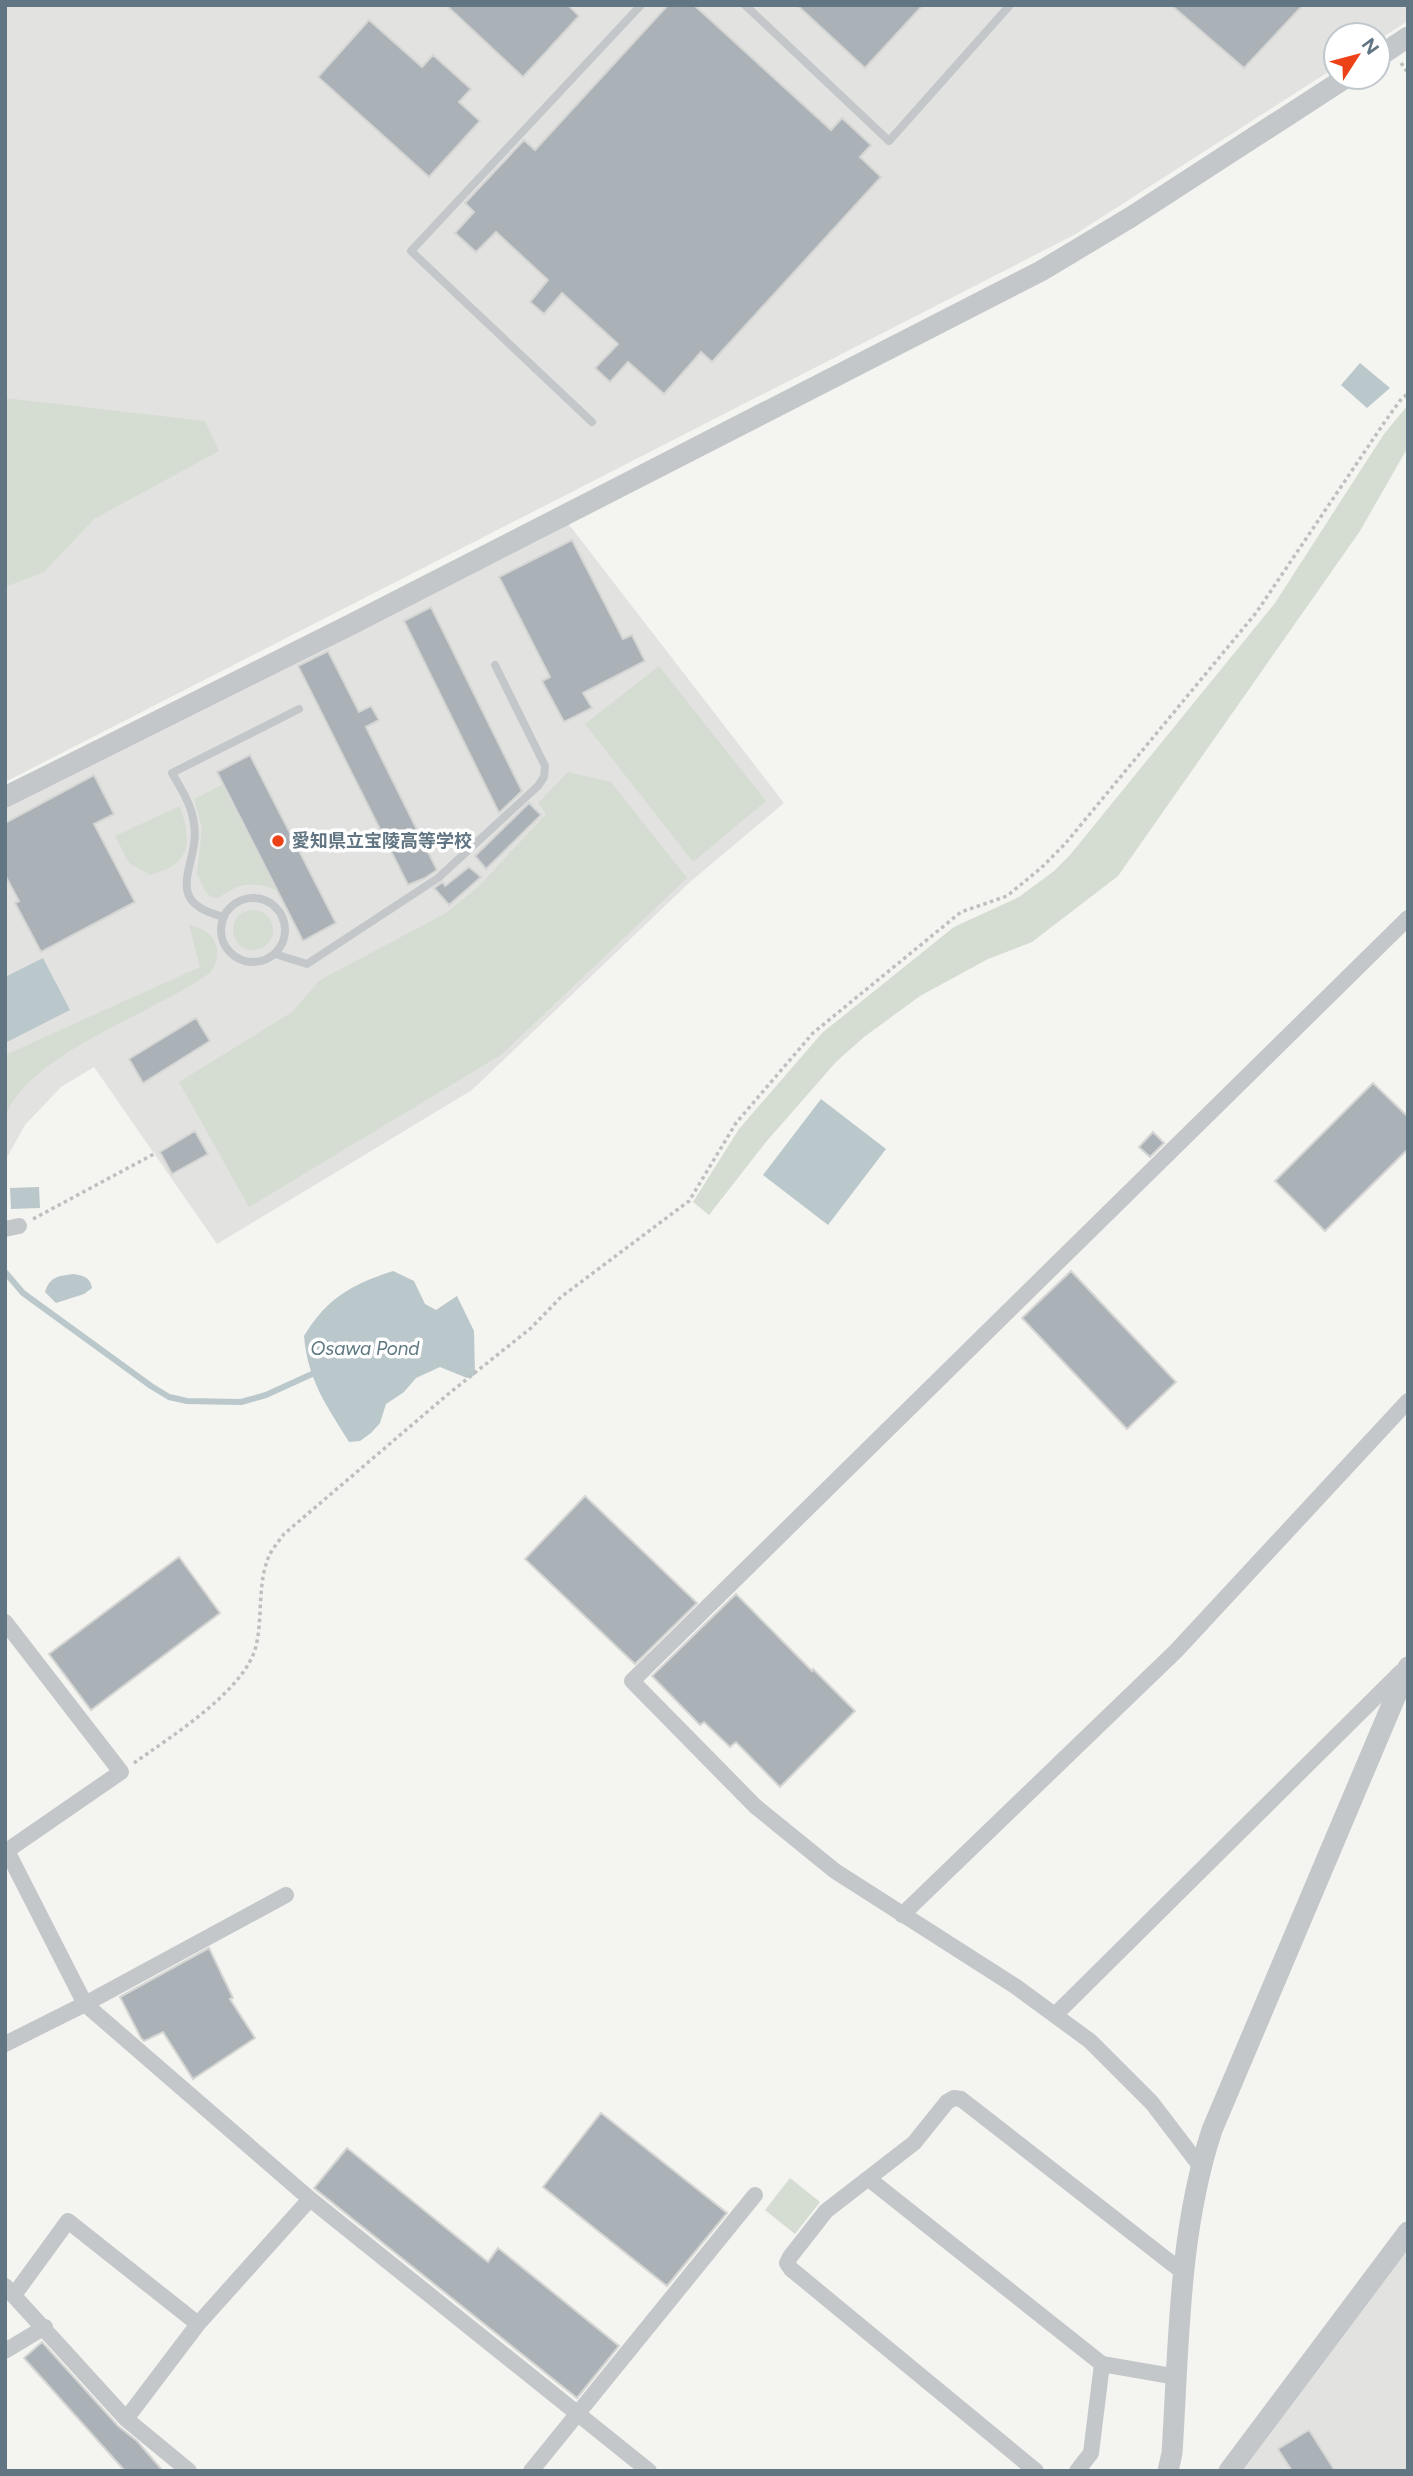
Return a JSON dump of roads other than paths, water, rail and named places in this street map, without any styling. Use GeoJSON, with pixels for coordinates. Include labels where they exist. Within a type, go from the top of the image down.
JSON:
{"type":"FeatureCollection","features":[{"type":"Feature","properties":{"kind":"street"},"geometry":{"type":"LineString","coordinates":[[1392,48],[1408,37]]}},
{"type":"Feature","properties":{"kind":"street"},"geometry":{"type":"LineString","coordinates":[[5,797],[340,630],[1041,271],[1131,217],[1325,91]]}},
{"type":"Feature","properties":{"kind":"street"},"geometry":{"type":"LineString","coordinates":[[1200,2166],[1152,2103],[1090,2041],[966,1953],[835,1871],[755,1806],[632,1681],[1408,918]]}},
{"type":"Feature","properties":{"kind":"street"},"geometry":{"type":"LineString","coordinates":[[902,1915],[1176,1651],[1408,1401]]}},
{"type":"Feature","properties":{"kind":"street"},"geometry":{"type":"LineString","coordinates":[[5,1622],[121,1772],[6,1851],[85,2004],[310,2199],[649,2471]]}},
{"type":"Feature","properties":{"kind":"street"},"geometry":{"type":"LineString","coordinates":[[1055,2015],[1408,1666]]}},
{"type":"Feature","properties":{"kind":"street"},"geometry":{"type":"LineString","coordinates":[[1167,2471],[1172,2453],[1184,2273],[1200,2166],[1217,2119],[1408,1666]]}},
{"type":"Feature","properties":{"kind":"street"},"geometry":{"type":"LineString","coordinates":[[5,2044],[85,2004],[286,1895]]}},
{"type":"Feature","properties":{"kind":"street"},"geometry":{"type":"LineString","coordinates":[[1036,2471],[790,2269],[787,2263],[790,2257],[826,2211],[914,2143],[947,2102],[954,2098],[961,2099],[1184,2273]]}},
{"type":"Feature","properties":{"kind":"street"},"geometry":{"type":"LineString","coordinates":[[869,2179],[1102,2364],[1177,2377]]}},
{"type":"Feature","properties":{"kind":"street"},"geometry":{"type":"LineString","coordinates":[[531,2471],[755,2195]]}},
{"type":"Feature","properties":{"kind":"street"},"geometry":{"type":"LineString","coordinates":[[126,2419],[198,2324],[310,2199]]}},
{"type":"Feature","properties":{"kind":"street"},"geometry":{"type":"LineString","coordinates":[[189,2471],[126,2419],[10,2290],[68,2221],[198,2324]]}},
{"type":"Feature","properties":{"kind":"street"},"geometry":{"type":"LineString","coordinates":[[1229,2471],[1408,2232]]}},
{"type":"Feature","properties":{"kind":"street"},"geometry":{"type":"LineString","coordinates":[[5,2351],[45,2328]]}},
{"type":"Feature","properties":{"kind":"street"},"geometry":{"type":"LineString","coordinates":[[1077,2471],[1091,2453],[1102,2364]]}},
{"type":"Feature","properties":{"kind":"lane"},"geometry":{"type":"LineString","coordinates":[[592,422],[411,251],[641,5]]}},
{"type":"Feature","properties":{"kind":"lane"},"geometry":{"type":"LineString","coordinates":[[745,5],[889,141],[1010,5]]}},
{"type":"Feature","properties":{"kind":"lane"},"geometry":{"type":"LineString","coordinates":[[275,954],[307,964],[438,878],[538,786],[544,777],[545,766],[495,665]]}},
{"type":"Feature","properties":{"kind":"lane"},"geometry":{"type":"LineString","coordinates":[[224,917],[208,913],[190,898],[186,873],[195,839],[194,824],[188,804],[172,773],[299,709]]}},
{"type":"Feature","properties":{"kind":"lane"},"geometry":{"type":"LineString","coordinates":[[245,900],[263,900],[271,904],[277,909],[284,925],[281,946],[275,954],[257,962],[238,959],[230,953],[222,938],[224,917],[230,908],[245,900]]}},
{"type":"Feature","properties":{"kind":"water"},"geometry":{"type":"Polygon","coordinates":[[[1360,363],[1390,388],[1367,408],[1341,385],[1360,363]]]}},
{"type":"Feature","properties":{"kind":"water"},"geometry":{"type":"Polygon","coordinates":[[[43,958],[70,1010],[5,1043],[5,977],[43,958]]]}},
{"type":"Feature","properties":{"kind":"water"},"geometry":{"type":"Polygon","coordinates":[[[821,1099],[886,1149],[828,1225],[763,1175],[821,1099]]]}},
{"type":"Feature","properties":{"kind":"water"},"geometry":{"type":"Polygon","coordinates":[[[39,1187],[40,1208],[11,1209],[10,1188],[39,1187]]]}},
{"type":"Feature","properties":{"kind":"water","name":"Osawa Pond"},"geometry":{"type":"Polygon","coordinates":[[[393,1271],[414,1281],[425,1304],[436,1310],[457,1296],[474,1331],[475,1375],[467,1378],[440,1367],[416,1378],[404,1392],[386,1404],[380,1423],[371,1433],[360,1441],[349,1442],[314,1379],[304,1336],[322,1311],[342,1294],[393,1271]]]}},
{"type":"Feature","properties":{"kind":"water"},"geometry":{"type":"Polygon","coordinates":[[[74,1274],[90,1281],[92,1288],[84,1294],[56,1303],[45,1292],[52,1280],[74,1274]]]}},
{"type":"Feature","properties":{"kind":"waterway"},"geometry":{"type":"LineString","coordinates":[[5,1272],[23,1293],[169,1397],[187,1401],[241,1402],[266,1395],[312,1374]]}},
{"type":"Feature","properties":{"kind":"place","name":"愛知県立宝陵高等学校"},"geometry":{"type":"Point","coordinates":[278,841]}}]}
